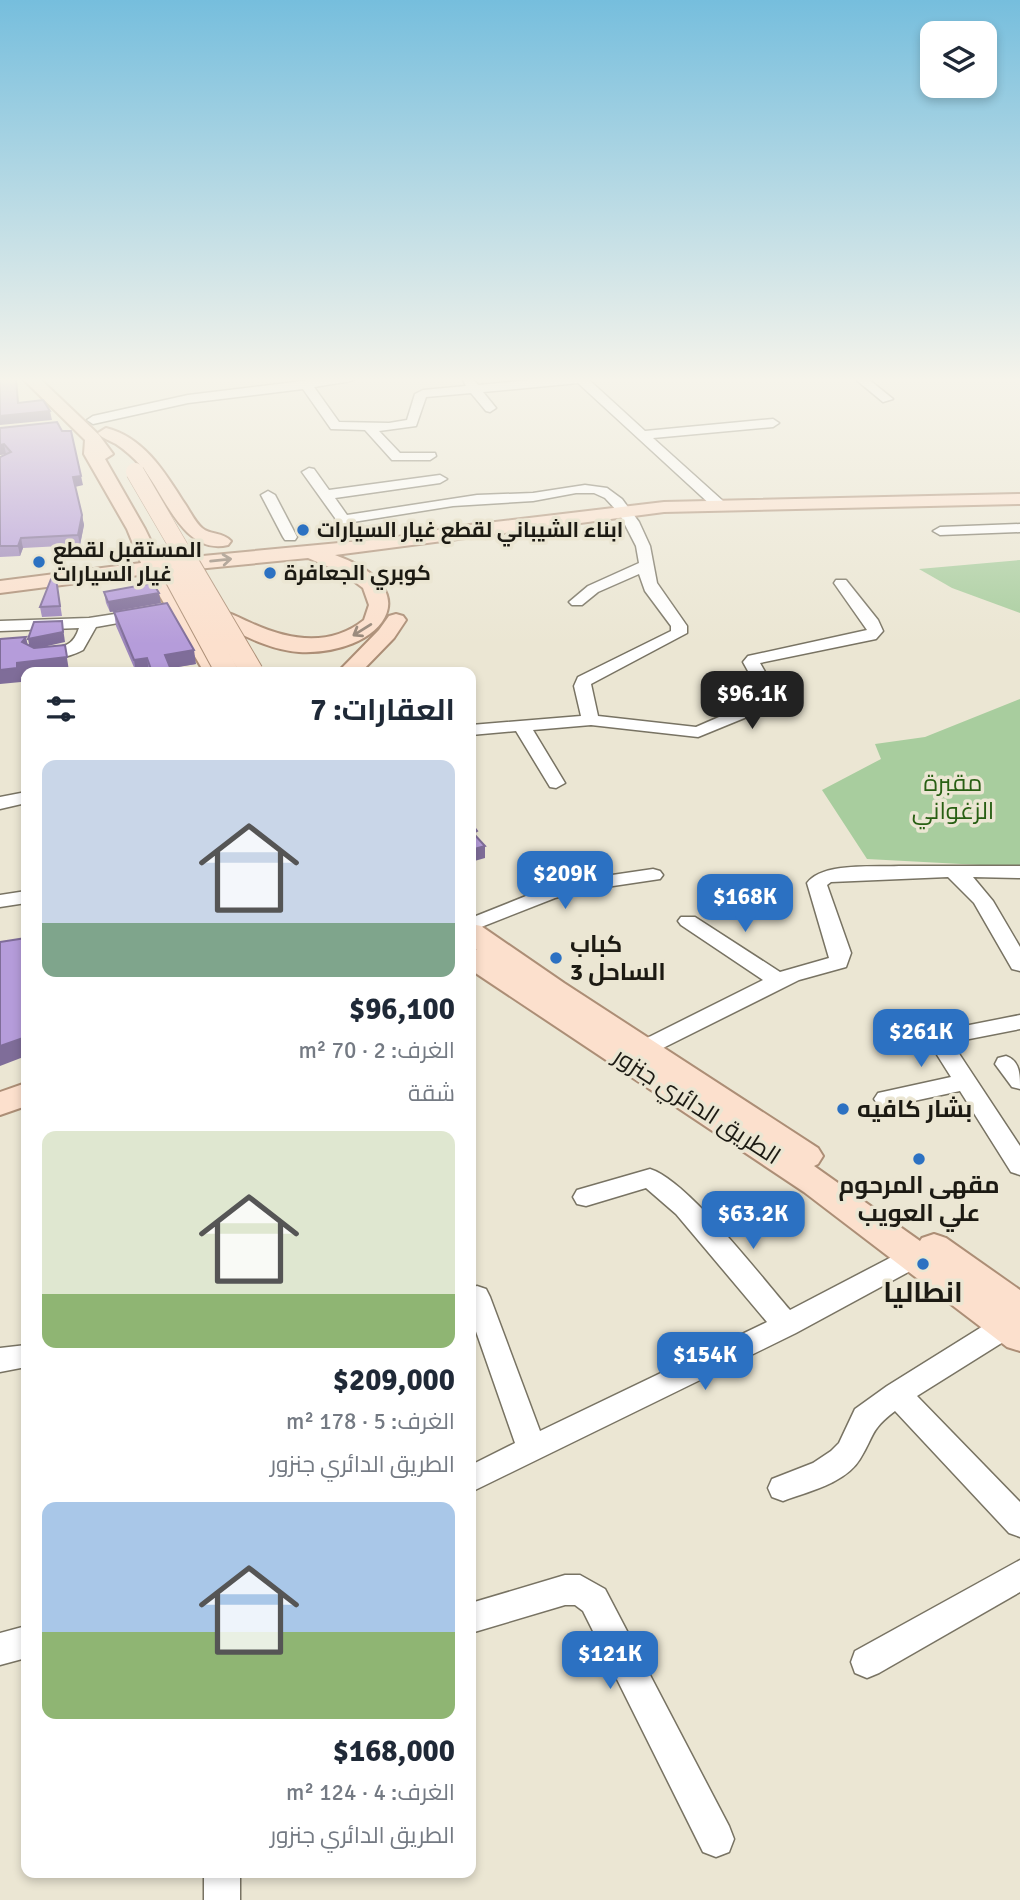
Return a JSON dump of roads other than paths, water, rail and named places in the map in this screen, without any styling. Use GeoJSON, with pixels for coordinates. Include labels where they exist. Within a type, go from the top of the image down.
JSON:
{"type":"FeatureCollection","features":[{"type":"Feature","properties":{"kind":"main road"},"geometry":{"type":"LineString","coordinates":[[100,467],[212,667]]}},
{"type":"Feature","properties":{"kind":"main road"},"geometry":{"type":"LineString","coordinates":[[122,467],[220,617],[249,667]]}},
{"type":"Feature","properties":{"kind":"main road"},"geometry":{"type":"LineString","coordinates":[[153,467],[196,533],[221,541],[291,545],[329,558],[354,569],[373,591],[380,607],[374,622],[357,635],[338,641],[297,645],[271,639],[220,617]]}},
{"type":"Feature","properties":{"kind":"main road"},"geometry":{"type":"LineString","coordinates":[[127,473],[224,667]]}},
{"type":"Feature","properties":{"kind":"main road"},"geometry":{"type":"LineString","coordinates":[[370,564],[373,555],[392,544],[461,532],[627,512],[718,504],[1020,499]]}},
{"type":"Feature","properties":{"kind":"main road"},"geometry":{"type":"LineString","coordinates":[[0,576],[113,553],[133,541],[136,530]]}},
{"type":"Feature","properties":{"kind":"main road"},"geometry":{"type":"LineString","coordinates":[[113,553],[154,567],[345,535],[461,532]]}},
{"type":"Feature","properties":{"kind":"main road"},"geometry":{"type":"LineString","coordinates":[[345,535],[392,544]]}},
{"type":"Feature","properties":{"kind":"main road"},"geometry":{"type":"LineString","coordinates":[[345,535],[392,593],[396,612],[395,625],[354,667]]}},
{"type":"Feature","properties":{"kind":"main road"},"geometry":{"type":"LineString","coordinates":[[0,587],[78,576],[143,578],[154,567],[221,541]]}},
{"type":"Feature","properties":{"kind":"main road","name":"الطريق الدائري جنزور"},"geometry":{"type":"LineString","coordinates":[[476,936],[521,970],[647,1047],[772,1130],[1015,1324]]}},
{"type":"Feature","properties":{"kind":"main road","name":"الطريق الدائري جنزور"},"geometry":{"type":"LineString","coordinates":[[476,961],[517,990],[787,1164],[1015,1324]]}},
{"type":"Feature","properties":{"kind":"main road"},"geometry":{"type":"LineString","coordinates":[[476,978],[517,990]]}},
{"type":"Feature","properties":{"kind":"main road"},"geometry":{"type":"LineString","coordinates":[[0,1085],[21,1077]]}},
{"type":"Feature","properties":{"kind":"main road"},"geometry":{"type":"LineString","coordinates":[[0,1104],[21,1096]]}},
{"type":"Feature","properties":{"kind":"street"},"geometry":{"type":"LineString","coordinates":[[676,467],[718,504]]}},
{"type":"Feature","properties":{"kind":"street"},"geometry":{"type":"LineString","coordinates":[[309,472],[325,495],[345,535],[472,499],[532,497],[588,489],[612,495],[627,512],[643,546],[649,585],[654,596],[679,626],[679,633],[584,681],[582,686],[591,720]]}},
{"type":"Feature","properties":{"kind":"street"},"geometry":{"type":"LineString","coordinates":[[325,495],[440,478]]}},
{"type":"Feature","properties":{"kind":"street"},"geometry":{"type":"LineString","coordinates":[[268,495],[291,545]]}},
{"type":"Feature","properties":{"kind":"street"},"geometry":{"type":"LineString","coordinates":[[940,531],[1020,528]]}},
{"type":"Feature","properties":{"kind":"street"},"geometry":{"type":"LineString","coordinates":[[577,602],[593,589],[646,565]]}},
{"type":"Feature","properties":{"kind":"street"},"geometry":{"type":"LineString","coordinates":[[476,730],[591,720],[698,732],[771,703],[772,697],[751,662],[754,659],[870,636],[874,631],[872,623],[841,583]]}},
{"type":"Feature","properties":{"kind":"street"},"geometry":{"type":"LineString","coordinates":[[0,626],[89,623],[179,608]]}},
{"type":"Feature","properties":{"kind":"street"},"geometry":{"type":"LineString","coordinates":[[35,655],[78,647],[84,642],[89,623]]}},
{"type":"Feature","properties":{"kind":"street"},"geometry":{"type":"LineString","coordinates":[[521,725],[556,783]]}},
{"type":"Feature","properties":{"kind":"street"},"geometry":{"type":"LineString","coordinates":[[0,803],[21,799]]}},
{"type":"Feature","properties":{"kind":"street"},"geometry":{"type":"LineString","coordinates":[[647,1047],[791,975],[840,959],[817,883],[819,878],[885,871],[1020,872]]}},
{"type":"Feature","properties":{"kind":"street"},"geometry":{"type":"LineString","coordinates":[[952,871],[961,876],[983,901],[1020,964]]}},
{"type":"Feature","properties":{"kind":"street"},"geometry":{"type":"LineString","coordinates":[[476,923],[548,894],[585,884],[653,875]]}},
{"type":"Feature","properties":{"kind":"street"},"geometry":{"type":"LineString","coordinates":[[0,901],[21,898]]}},
{"type":"Feature","properties":{"kind":"street"},"geometry":{"type":"LineString","coordinates":[[688,921],[780,982]]}},
{"type":"Feature","properties":{"kind":"street"},"geometry":{"type":"LineString","coordinates":[[1020,1022],[944,1039],[945,1050],[1020,1166]]}},
{"type":"Feature","properties":{"kind":"street"},"geometry":{"type":"LineString","coordinates":[[886,1099],[966,1082]]}},
{"type":"Feature","properties":{"kind":"street"},"geometry":{"type":"LineString","coordinates":[[586,1197],[650,1178],[659,1183],[685,1207],[786,1325]]}},
{"type":"Feature","properties":{"kind":"street"},"geometry":{"type":"LineString","coordinates":[[476,1477],[786,1325],[916,1256]]}},
{"type":"Feature","properties":{"kind":"street"},"geometry":{"type":"LineString","coordinates":[[477,1297],[532,1450]]}},
{"type":"Feature","properties":{"kind":"street"},"geometry":{"type":"LineString","coordinates":[[783,1488],[823,1472],[841,1461],[849,1452],[865,1418],[897,1394],[1015,1324]]}},
{"type":"Feature","properties":{"kind":"street"},"geometry":{"type":"LineString","coordinates":[[0,1360],[21,1357]]}},
{"type":"Feature","properties":{"kind":"street"},"geometry":{"type":"LineString","coordinates":[[897,1394],[1020,1523]]}},
{"type":"Feature","properties":{"kind":"street"},"geometry":{"type":"LineString","coordinates":[[867,1662],[1020,1575]]}},
{"type":"Feature","properties":{"kind":"street"},"geometry":{"type":"LineString","coordinates":[[476,1617],[565,1590],[580,1590],[594,1600],[716,1839]]}},
{"type":"Feature","properties":{"kind":"street"},"geometry":{"type":"LineString","coordinates":[[0,1649],[21,1643]]}},
{"type":"Feature","properties":{"kind":"street"},"geometry":{"type":"LineString","coordinates":[[222,1878],[222,1900]]}},
{"type":"Feature","properties":{"kind":"place","name":"ابناء الشيباني لقطع غيار السيارات"},"geometry":{"type":"Point","coordinates":[303,530]}},
{"type":"Feature","properties":{"kind":"place","name":"المستقبل لقطع غيار السيارات"},"geometry":{"type":"Point","coordinates":[39,562]}},
{"type":"Feature","properties":{"kind":"place","name":"كوبري الجعافرة"},"geometry":{"type":"Point","coordinates":[270,573]}},
{"type":"Feature","properties":{"kind":"place","name":"كباب الساحل 3"},"geometry":{"type":"Point","coordinates":[556,958]}},
{"type":"Feature","properties":{"kind":"place","name":"بشار كافيه"},"geometry":{"type":"Point","coordinates":[843,1109]}},
{"type":"Feature","properties":{"kind":"place","name":"مقهى المرحوم علي العويب"},"geometry":{"type":"Point","coordinates":[919,1159]}},
{"type":"Feature","properties":{"kind":"place","name":"انطاليا"},"geometry":{"type":"Point","coordinates":[923,1264]}},
{"type":"Feature","properties":{"kind":"park label","name":"مقبرة الزغواني"},"geometry":{"type":"Point","coordinates":[953,797]}}]}
